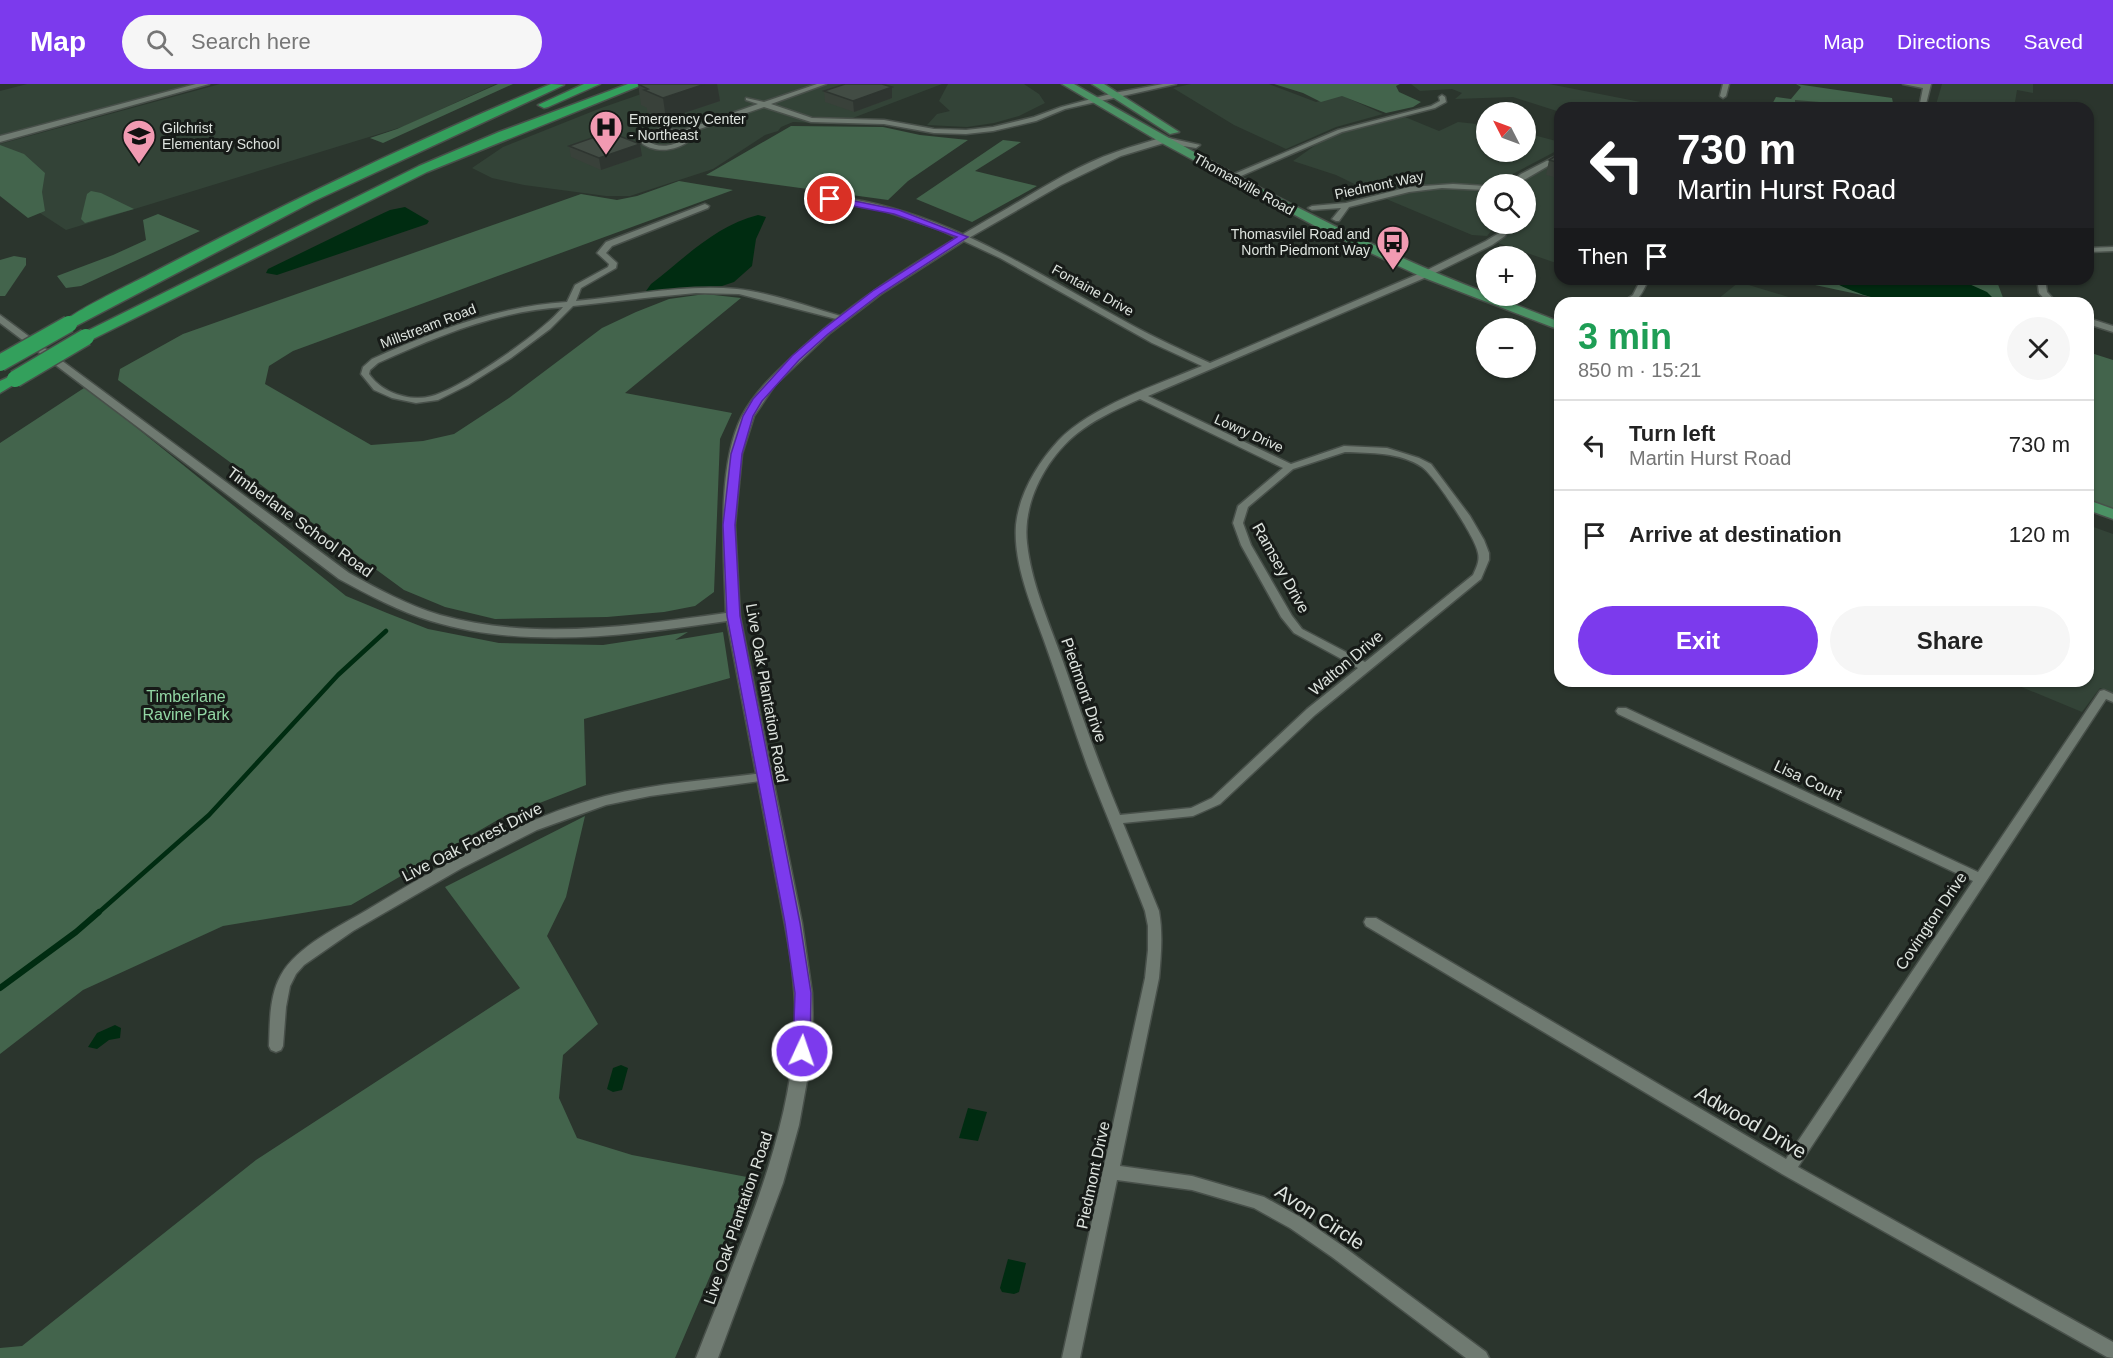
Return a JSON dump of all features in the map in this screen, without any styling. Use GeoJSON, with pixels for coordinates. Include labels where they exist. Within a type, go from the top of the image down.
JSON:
{"type":"FeatureCollection","features":[{"type":"Feature","properties":{"kind":"highway"},"geometry":{"type":"LineString","coordinates":[[0,363],[224,236],[302,195],[538,84]]}},
{"type":"Feature","properties":{"kind":"highway"},"geometry":{"type":"LineString","coordinates":[[128,291],[334,185],[439,136],[561,84]]}},
{"type":"Feature","properties":{"kind":"highway"},"geometry":{"type":"LineString","coordinates":[[0,388],[230,257],[342,199],[462,142],[594,84]]}},
{"type":"Feature","properties":{"kind":"highway"},"geometry":{"type":"LineString","coordinates":[[86,337],[423,170],[503,135],[638,84]]}},
{"type":"Feature","properties":{"kind":"main road","name":"Thomasville Road"},"geometry":{"type":"LineString","coordinates":[[1067,84],[1166,134],[1242,177],[1319,225],[1426,274],[1554,324]]}},
{"type":"Feature","properties":{"kind":"main road","name":"Thomasville Road"},"geometry":{"type":"LineString","coordinates":[[1097,84],[1166,134],[1196,145],[1242,177],[1438,267],[1476,282]]}},
{"type":"Feature","properties":{"kind":"main road"},"geometry":{"type":"LineString","coordinates":[[1319,225],[1336,219]]}},
{"type":"Feature","properties":{"kind":"main road"},"geometry":{"type":"LineString","coordinates":[[1536,306],[1554,313]]}},
{"type":"Feature","properties":{"kind":"main road"},"geometry":{"type":"LineString","coordinates":[[2094,507],[2113,514]]}},
{"type":"Feature","properties":{"kind":"main road"},"geometry":{"type":"LineString","coordinates":[[2094,520],[2113,527]]}},
{"type":"Feature","properties":{"kind":"street"},"geometry":{"type":"LineString","coordinates":[[0,140],[205,84]]}},
{"type":"Feature","properties":{"kind":"street"},"geometry":{"type":"LineString","coordinates":[[684,132],[689,138],[676,146],[651,146],[642,141],[645,136],[654,132],[668,130],[684,132],[823,84]]}},
{"type":"Feature","properties":{"kind":"street"},"geometry":{"type":"LineString","coordinates":[[748,99],[811,120],[884,122],[951,132],[981,131],[1036,119],[1091,98],[1152,84]]}},
{"type":"Feature","properties":{"kind":"street"},"geometry":{"type":"LineString","coordinates":[[1112,93],[1173,84]]}},
{"type":"Feature","properties":{"kind":"street"},"geometry":{"type":"LineString","coordinates":[[1723,96],[1726,84]]}},
{"type":"Feature","properties":{"kind":"street"},"geometry":{"type":"LineString","coordinates":[[1906,84],[1928,86],[1924,102]]}},
{"type":"Feature","properties":{"kind":"street"},"geometry":{"type":"LineString","coordinates":[[1242,177],[1292,159],[1297,150],[1324,137],[1355,126],[1433,107],[1443,102],[1442,97]]}},
{"type":"Feature","properties":{"kind":"street","name":"Live Oak Plantation Road"},"geometry":{"type":"LineString","coordinates":[[707,1358],[773,1183],[789,1125],[803,1041],[803,993],[794,935],[733,616],[729,525],[732,485],[741,435],[748,416],[771,383],[795,358],[877,292],[964,237],[1079,172],[1166,134]]}},
{"type":"Feature","properties":{"kind":"street"},"geometry":{"type":"LineString","coordinates":[[1528,174],[1554,159]]}},
{"type":"Feature","properties":{"kind":"street","name":"Piedmont Way"},"geometry":{"type":"LineString","coordinates":[[1312,208],[1346,207],[1411,189],[1457,186],[1476,187]]}},
{"type":"Feature","properties":{"kind":"street","name":"Fontaine Drive"},"geometry":{"type":"LineString","coordinates":[[809,196],[888,209],[964,237],[1026,268],[1155,341],[1209,366]]}},
{"type":"Feature","properties":{"kind":"street","name":"Millstream Road"},"geometry":{"type":"LineString","coordinates":[[705,206],[609,244],[601,253],[613,263],[612,267],[578,287],[570,304],[563,314],[469,379],[433,398],[414,400],[396,396],[372,383],[365,374],[369,365],[381,358],[498,313],[529,307],[570,304],[661,293],[727,291],[754,295],[841,319]]}},
{"type":"Feature","properties":{"kind":"street"},"geometry":{"type":"LineString","coordinates":[[1336,219],[1346,207]]}},
{"type":"Feature","properties":{"kind":"street","name":"Piedmont Drive"},"geometry":{"type":"LineString","coordinates":[[1071,1358],[1152,978],[1155,926],[1152,911],[1114,820],[1030,583],[1023,555],[1021,525],[1030,493],[1061,444],[1082,426],[1140,396],[1426,274],[1497,238],[1500,234]]}},
{"type":"Feature","properties":{"kind":"street"},"geometry":{"type":"LineString","coordinates":[[2094,250],[2113,249]]}},
{"type":"Feature","properties":{"kind":"street","name":"Timberlane School Road"},"geometry":{"type":"LineString","coordinates":[[0,318],[344,576],[370,594],[395,605],[441,620],[469,626],[551,634],[611,632],[733,616]]}},
{"type":"Feature","properties":{"kind":"street"},"geometry":{"type":"LineString","coordinates":[[2094,323],[2113,329]]}},
{"type":"Feature","properties":{"kind":"street","name":"Lowry Drive"},"geometry":{"type":"LineString","coordinates":[[1140,396],[1290,467],[1344,449],[1387,451],[1420,462]]}},
{"type":"Feature","properties":{"kind":"street","name":"Walton Drive"},"geometry":{"type":"LineString","coordinates":[[1114,820],[1172,816],[1204,808],[1215,801],[1311,712],[1477,577],[1482,569],[1484,552],[1478,536],[1428,466],[1420,462]]}},
{"type":"Feature","properties":{"kind":"street","name":"Ramsey Drive"},"geometry":{"type":"LineString","coordinates":[[1290,467],[1243,506],[1238,523],[1246,545],[1287,617],[1298,631],[1311,640],[1366,667]]}},
{"type":"Feature","properties":{"kind":"street","name":"Covington Drive"},"geometry":{"type":"LineString","coordinates":[[1788,1169],[1981,879],[2109,696]]}},
{"type":"Feature","properties":{"kind":"street","name":"Lisa Court"},"geometry":{"type":"LineString","coordinates":[[1622,711],[1981,879]]}},
{"type":"Feature","properties":{"kind":"street","name":"Live Oak Forest Drive"},"geometry":{"type":"LineString","coordinates":[[276,1046],[279,1003],[289,972],[322,946],[425,883],[528,829],[585,806],[625,796],[763,777]]}},
{"type":"Feature","properties":{"kind":"street","name":"Adwood Drive"},"geometry":{"type":"LineString","coordinates":[[1371,922],[1788,1169],[2113,1351]]}},
{"type":"Feature","properties":{"kind":"street","name":"Avon Circle"},"geometry":{"type":"LineString","coordinates":[[1111,1172],[1192,1183],[1258,1202],[1296,1223],[1338,1252],[1480,1358]]}},
{"type":"Feature","properties":{"kind":"shaded area"},"geometry":{"type":"Polygon","coordinates":[[[27,84],[195,84],[0,137],[0,91],[27,84]]]}},
{"type":"Feature","properties":{"kind":"shaded area","name":"Gilchrist Elementary School"},"geometry":{"type":"Polygon","coordinates":[[[220,84],[496,84],[405,126],[66,230],[0,187],[0,144],[220,84]]]}},
{"type":"Feature","properties":{"kind":"shaded area"},"geometry":{"type":"Polygon","coordinates":[[[670,84],[942,84],[837,124],[793,122],[781,127],[778,131],[765,135],[713,169],[630,196],[606,196],[524,185],[492,178],[472,168],[503,147],[601,108],[670,84]]]}},
{"type":"Feature","properties":{"kind":"shaded area"},"geometry":{"type":"Polygon","coordinates":[[[948,84],[1024,84],[1039,94],[1045,103],[1019,116],[994,123],[967,127],[927,125],[937,114],[950,111],[939,101],[948,84]]]}},
{"type":"Feature","properties":{"kind":"shaded area"},"geometry":{"type":"Polygon","coordinates":[[[1191,84],[1269,84],[1316,102],[1341,95],[1383,114],[1336,127],[1286,149],[1234,125],[1173,88],[1191,84]]]}},
{"type":"Feature","properties":{"kind":"shaded area"},"geometry":{"type":"Polygon","coordinates":[[[1411,84],[1549,84],[1640,102],[1554,102],[1554,110],[1536,104],[1536,102],[1513,97],[1455,99],[1462,93],[1452,89],[1420,91],[1411,84]]]}},
{"type":"Feature","properties":{"kind":"shaded area"},"geometry":{"type":"Polygon","coordinates":[[[1942,84],[2033,84],[2033,93],[2017,90],[2015,102],[1937,102],[1942,84]]]}},
{"type":"Feature","properties":{"kind":"shaded area"},"geometry":{"type":"Polygon","coordinates":[[[1792,99],[1829,102],[1792,102],[1792,99]]]}},
{"type":"Feature","properties":{"kind":"shaded area"},"geometry":{"type":"Polygon","coordinates":[[[1405,117],[1439,131],[1458,122],[1476,124],[1476,162],[1535,162],[1513,174],[1476,174],[1476,185],[1417,186],[1375,194],[1336,175],[1293,161],[1317,144],[1341,133],[1405,117]]]}},
{"type":"Feature","properties":{"kind":"shaded area"},"geometry":{"type":"Polygon","coordinates":[[[1536,136],[1554,140],[1554,152],[1536,162],[1536,136]]]}},
{"type":"Feature","properties":{"kind":"shaded area"},"geometry":{"type":"Polygon","coordinates":[[[1554,163],[1554,262],[1536,256],[1536,246],[1507,246],[1498,243],[1508,234],[1536,234],[1536,174],[1534,174],[1554,163]]]}},
{"type":"Feature","properties":{"kind":"shaded area"},"geometry":{"type":"Polygon","coordinates":[[[1421,190],[1476,190],[1476,234],[1489,234],[1487,236],[1472,235],[1384,198],[1421,190]]]}},
{"type":"Feature","properties":{"kind":"shaded area"},"geometry":{"type":"Polygon","coordinates":[[[405,207],[429,221],[427,224],[277,275],[266,273],[268,269],[375,217],[390,210],[405,207]]]}},
{"type":"Feature","properties":{"kind":"shaded area"},"geometry":{"type":"Polygon","coordinates":[[[758,215],[766,217],[756,239],[752,266],[734,282],[722,286],[646,291],[651,284],[715,234],[728,226],[758,215]]]}},
{"type":"Feature","properties":{"kind":"shaded area"},"geometry":{"type":"Polygon","coordinates":[[[1735,285],[1749,285],[1788,297],[1720,297],[1735,285]]]}},
{"type":"Feature","properties":{"kind":"shaded area"},"geometry":{"type":"Polygon","coordinates":[[[1839,285],[1971,285],[1987,292],[1992,297],[1872,297],[1839,285]]]}},
{"type":"Feature","properties":{"kind":"shaded area"},"geometry":{"type":"Polygon","coordinates":[[[2094,527],[2113,534],[2113,694],[2100,688],[2082,712],[2022,687],[2094,687],[2094,527]]]}},
{"type":"Feature","properties":{"kind":"shaded area"},"geometry":{"type":"Polygon","coordinates":[[[115,1025],[121,1028],[120,1038],[109,1040],[97,1049],[88,1047],[97,1033],[115,1025]]]}},
{"type":"Feature","properties":{"kind":"shaded area"},"geometry":{"type":"Polygon","coordinates":[[[621,1065],[628,1068],[622,1090],[613,1092],[607,1089],[613,1068],[621,1065]]]}},
{"type":"Feature","properties":{"kind":"shaded area"},"geometry":{"type":"Polygon","coordinates":[[[968,1108],[987,1112],[978,1141],[959,1138],[968,1108]]]}},
{"type":"Feature","properties":{"kind":"shaded area"},"geometry":{"type":"Polygon","coordinates":[[[1008,1259],[1026,1263],[1019,1292],[1014,1294],[1002,1292],[1000,1288],[1008,1259]]]}},
{"type":"Feature","properties":{"kind":"green space"},"geometry":{"type":"Polygon","coordinates":[[[498,84],[513,84],[383,143],[370,138],[397,129],[498,84]]]}},
{"type":"Feature","properties":{"kind":"green space"},"geometry":{"type":"Polygon","coordinates":[[[1274,84],[1400,84],[1396,86],[1399,92],[1421,102],[1413,107],[1386,113],[1342,96],[1321,102],[1303,93],[1274,84]]]}},
{"type":"Feature","properties":{"kind":"green space"},"geometry":{"type":"Polygon","coordinates":[[[1796,84],[1892,98],[1893,102],[1795,100],[1795,102],[1773,102],[1776,97],[1791,99],[1801,87],[1796,84]]]}},
{"type":"Feature","properties":{"kind":"green space"},"geometry":{"type":"Polygon","coordinates":[[[791,126],[883,127],[920,135],[968,140],[908,181],[888,200],[706,175],[791,126]]]}},
{"type":"Feature","properties":{"kind":"green space"},"geometry":{"type":"Polygon","coordinates":[[[1003,140],[1021,142],[975,171],[1037,186],[972,222],[916,199],[1003,140]]]}},
{"type":"Feature","properties":{"kind":"green space"},"geometry":{"type":"Polygon","coordinates":[[[0,145],[24,154],[45,173],[42,192],[45,211],[28,218],[0,196],[0,145]]]}},
{"type":"Feature","properties":{"kind":"green space"},"geometry":{"type":"Polygon","coordinates":[[[679,181],[733,190],[293,351],[269,366],[265,384],[371,445],[423,441],[454,434],[509,398],[602,328],[636,312],[669,299],[705,294],[741,298],[625,393],[732,413],[720,439],[714,592],[695,606],[664,612],[607,617],[495,619],[445,607],[404,590],[118,380],[120,369],[183,334],[581,194],[617,200],[637,196],[679,181]]]}},
{"type":"Feature","properties":{"kind":"green space"},"geometry":{"type":"Polygon","coordinates":[[[91,191],[101,193],[134,209],[85,223],[81,219],[87,194],[91,191]]]}},
{"type":"Feature","properties":{"kind":"green space"},"geometry":{"type":"Polygon","coordinates":[[[158,214],[200,231],[81,286],[66,288],[57,276],[146,240],[143,220],[158,214]]]}},
{"type":"Feature","properties":{"kind":"green space"},"geometry":{"type":"Polygon","coordinates":[[[14,256],[26,258],[26,265],[5,296],[0,296],[0,260],[14,256]]]}},
{"type":"Feature","properties":{"kind":"green space"},"geometry":{"type":"Polygon","coordinates":[[[1815,285],[1998,285],[2003,297],[1871,297],[1815,285]]]}},
{"type":"Feature","properties":{"kind":"green space"},"geometry":{"type":"Polygon","coordinates":[[[2094,354],[2113,360],[2113,509],[2094,502],[2094,354]]]}},
{"type":"Feature","properties":{"kind":"green space","name":"Timberlane Ravine Park"},"geometry":{"type":"Polygon","coordinates":[[[84,388],[91,391],[346,596],[428,629],[499,643],[603,645],[688,632],[675,640],[723,632],[730,678],[584,719],[586,785],[501,818],[351,905],[223,926],[83,990],[0,1054],[0,443],[84,388]]]}},
{"type":"Feature","properties":{"kind":"green space"},"geometry":{"type":"Polygon","coordinates":[[[585,816],[566,897],[547,936],[598,1024],[563,1055],[559,1098],[577,1138],[632,1155],[752,1178],[675,1358],[0,1358],[0,1348],[22,1346],[256,1160],[520,988],[445,887],[585,816]]]}},
{"type":"Feature","properties":{"kind":"building"},"geometry":{"type":"Polygon","coordinates":[[[638,84],[705,84],[663,98],[644,90],[648,89],[638,84]]]}},
{"type":"Feature","properties":{"kind":"building"},"geometry":{"type":"Polygon","coordinates":[[[845,84],[882,84],[892,87],[853,101],[824,91],[845,84]]]}},
{"type":"Feature","properties":{"kind":"building"},"geometry":{"type":"Polygon","coordinates":[[[609,132],[640,144],[599,158],[569,146],[609,132]]]}},
{"type":"Feature","properties":{"kind":"waterway"},"geometry":{"type":"LineString","coordinates":[[97,914],[209,815],[338,675],[386,631]]}},
{"type":"Feature","properties":{"kind":"waterway"},"geometry":{"type":"LineString","coordinates":[[0,988],[76,932],[99,912]]}},
{"type":"Feature","properties":{"kind":"place","name":"Emergency Center - Northeast"},"geometry":{"type":"Point","coordinates":[606,156]}},
{"type":"Feature","properties":{"kind":"place","name":"Gilchrist Elementary School"},"geometry":{"type":"Point","coordinates":[139,165]}},
{"type":"Feature","properties":{"kind":"place","name":"Thomasvilel Road and North Piedmont Way"},"geometry":{"type":"Point","coordinates":[1393,271]}},
{"type":"Feature","properties":{"kind":"route"},"geometry":{"type":"LineString","coordinates":[[802,1051],[803,993],[793,923],[733,616],[729,525],[736,454],[748,416],[758,399],[795,358],[877,292],[964,237],[930,222],[896,211],[830,199]]}}]}
